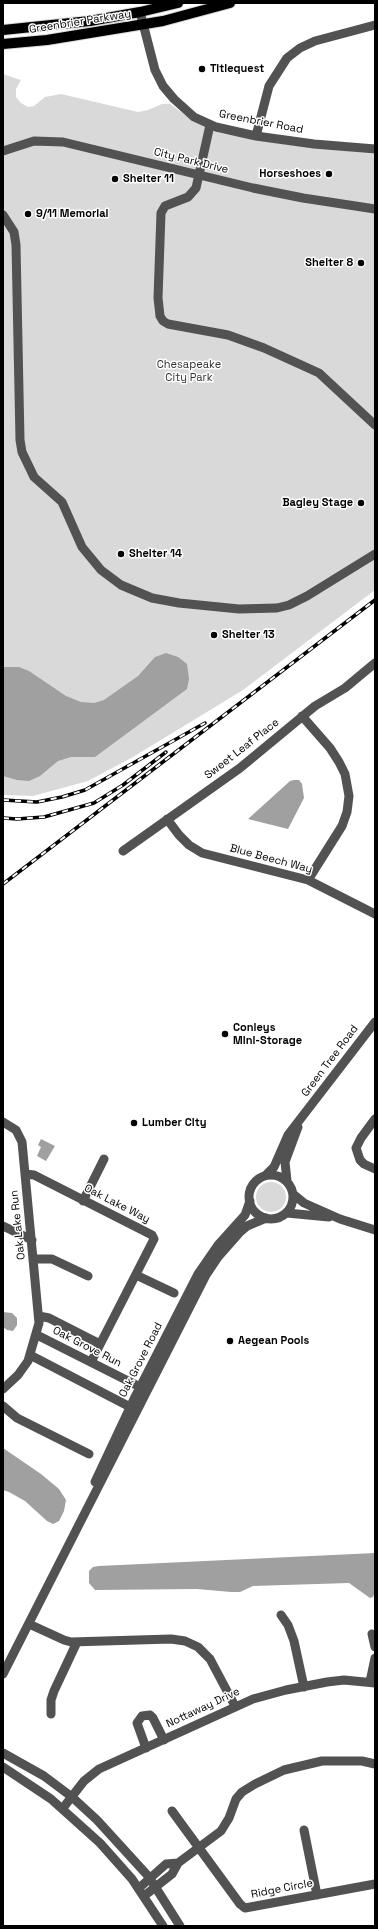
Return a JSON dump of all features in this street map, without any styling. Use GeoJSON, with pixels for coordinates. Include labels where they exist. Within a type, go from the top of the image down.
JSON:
{"type":"FeatureCollection","features":[{"type":"Feature","properties":{"kind":"main road","name":"Greenbrier Parkway"},"geometry":{"type":"LineString","coordinates":[[3,30],[70,24],[140,12],[178,3]]}},
{"type":"Feature","properties":{"kind":"main road","name":"Greenbrier Parkway"},"geometry":{"type":"LineString","coordinates":[[3,44],[47,40],[143,24],[230,3]]}},
{"type":"Feature","properties":{"kind":"street","name":"Greenbrier Road"},"geometry":{"type":"LineString","coordinates":[[140,12],[150,58],[163,86],[184,109],[210,124],[256,136],[301,143],[375,149]]}},
{"type":"Feature","properties":{"kind":"street"},"geometry":{"type":"LineString","coordinates":[[256,136],[269,86],[287,58],[300,48],[315,41],[375,25]]}},
{"type":"Feature","properties":{"kind":"street"},"geometry":{"type":"LineString","coordinates":[[210,124],[199,175],[193,193],[188,197],[165,206],[161,213],[158,298],[160,316],[163,321],[193,329],[228,335],[264,348],[319,373],[375,426]]}},
{"type":"Feature","properties":{"kind":"street","name":"City Park Drive"},"geometry":{"type":"LineString","coordinates":[[3,152],[34,141],[63,142],[199,175],[303,198],[375,209]]}},
{"type":"Feature","properties":{"kind":"street"},"geometry":{"type":"LineString","coordinates":[[3,215],[14,232],[16,245],[20,440],[25,462],[34,476],[62,502],[82,547],[94,564],[121,585],[140,594],[162,600],[239,609],[277,608],[289,605],[307,596],[375,554]]}},
{"type":"Feature","properties":{"kind":"street","name":"Sweet Leaf Place"},"geometry":{"type":"LineString","coordinates":[[123,851],[240,768],[302,716],[344,688],[375,664]]}},
{"type":"Feature","properties":{"kind":"street"},"geometry":{"type":"LineString","coordinates":[[302,716],[330,748],[339,762],[345,774],[349,796],[347,812],[342,826],[308,880]]}},
{"type":"Feature","properties":{"kind":"street","name":"Blue Beech Way"},"geometry":{"type":"LineString","coordinates":[[167,819],[189,845],[202,853],[308,880],[375,914]]}},
{"type":"Feature","properties":{"kind":"street","name":"Green Tree Road"},"geometry":{"type":"LineString","coordinates":[[266,1175],[274,1167],[288,1135],[375,1022]]}},
{"type":"Feature","properties":{"kind":"street","name":"Green Tree Road"},"geometry":{"type":"LineString","coordinates":[[287,1181],[285,1162],[304,1115]]}},
{"type":"Feature","properties":{"kind":"street"},"geometry":{"type":"LineString","coordinates":[[375,1119],[361,1138],[356,1148],[360,1160],[364,1164],[375,1169]]}},
{"type":"Feature","properties":{"kind":"street","name":"Oak Lake Run"},"geometry":{"type":"LineString","coordinates":[[3,1122],[14,1127],[21,1139],[39,1316],[37,1335],[30,1355],[18,1374],[3,1389]]}},
{"type":"Feature","properties":{"kind":"street"},"geometry":{"type":"LineString","coordinates":[[84,1201],[104,1159]]}},
{"type":"Feature","properties":{"kind":"street","name":"Oak Lake Way"},"geometry":{"type":"LineString","coordinates":[[25,1174],[34,1175],[153,1237],[154,1242],[91,1362]]}},
{"type":"Feature","properties":{"kind":"street"},"geometry":{"type":"LineString","coordinates":[[293,1194],[292,1204],[287,1212],[276,1219],[266,1218],[255,1212],[250,1202],[249,1194],[253,1183],[266,1175],[278,1175],[287,1181],[293,1194],[304,1203],[340,1219],[375,1230]]}},
{"type":"Feature","properties":{"kind":"street","name":"Oak Grove Road"},"geometry":{"type":"LineString","coordinates":[[3,1674],[70,1541],[81,1523],[198,1274],[218,1245],[245,1215],[250,1202]]}},
{"type":"Feature","properties":{"kind":"street"},"geometry":{"type":"LineString","coordinates":[[287,1212],[340,1219]]}},
{"type":"Feature","properties":{"kind":"street","name":"Oak Grove Road"},"geometry":{"type":"LineString","coordinates":[[144,1389],[206,1275],[218,1257],[247,1226],[266,1218]]}},
{"type":"Feature","properties":{"kind":"street"},"geometry":{"type":"LineString","coordinates":[[3,1226],[32,1240]]}},
{"type":"Feature","properties":{"kind":"street"},"geometry":{"type":"LineString","coordinates":[[34,1259],[52,1259],[88,1276]]}},
{"type":"Feature","properties":{"kind":"street"},"geometry":{"type":"LineString","coordinates":[[136,1275],[174,1293]]}},
{"type":"Feature","properties":{"kind":"street"},"geometry":{"type":"LineString","coordinates":[[39,1316],[49,1318],[100,1344]]}},
{"type":"Feature","properties":{"kind":"street","name":"Oak Grove Run"},"geometry":{"type":"LineString","coordinates":[[37,1335],[144,1389]]}},
{"type":"Feature","properties":{"kind":"street"},"geometry":{"type":"LineString","coordinates":[[30,1355],[134,1409]]}},
{"type":"Feature","properties":{"kind":"street"},"geometry":{"type":"LineString","coordinates":[[3,1406],[17,1418],[89,1454]]}},
{"type":"Feature","properties":{"kind":"street"},"geometry":{"type":"LineString","coordinates":[[281,1615],[288,1625],[294,1641],[304,1687]]}},
{"type":"Feature","properties":{"kind":"street"},"geometry":{"type":"LineString","coordinates":[[29,1624],[64,1640],[77,1642],[171,1639],[185,1641],[198,1648],[210,1659],[235,1706]]}},
{"type":"Feature","properties":{"kind":"street"},"geometry":{"type":"LineString","coordinates":[[372,1634],[375,1647]]}},
{"type":"Feature","properties":{"kind":"street"},"geometry":{"type":"LineString","coordinates":[[51,1714],[51,1700],[54,1691],[77,1642]]}},
{"type":"Feature","properties":{"kind":"street"},"geometry":{"type":"LineString","coordinates":[[372,1682],[375,1658]]}},
{"type":"Feature","properties":{"kind":"street","name":"Nottaway Drive"},"geometry":{"type":"LineString","coordinates":[[63,1808],[90,1775],[235,1706],[276,1692],[304,1687],[344,1680],[372,1682]]}},
{"type":"Feature","properties":{"kind":"street"},"geometry":{"type":"LineString","coordinates":[[146,1748],[137,1723],[142,1716],[150,1715],[153,1718],[164,1740]]}},
{"type":"Feature","properties":{"kind":"street"},"geometry":{"type":"LineString","coordinates":[[3,1753],[30,1766],[72,1797],[97,1820],[149,1877],[180,1926]]}},
{"type":"Feature","properties":{"kind":"street"},"geometry":{"type":"LineString","coordinates":[[141,1892],[155,1887],[172,1874],[178,1864],[221,1831],[229,1818],[236,1799],[242,1792],[273,1775],[303,1764],[322,1761],[362,1761],[375,1764]]}},
{"type":"Feature","properties":{"kind":"street"},"geometry":{"type":"LineString","coordinates":[[3,1767],[33,1785],[63,1808],[109,1853],[141,1892],[163,1926]]}},
{"type":"Feature","properties":{"kind":"street"},"geometry":{"type":"LineString","coordinates":[[172,1811],[199,1847]]}},
{"type":"Feature","properties":{"kind":"street"},"geometry":{"type":"LineString","coordinates":[[304,1830],[317,1895]]}},
{"type":"Feature","properties":{"kind":"street","name":"Ridge Circle"},"geometry":{"type":"LineString","coordinates":[[199,1847],[240,1904],[245,1908],[375,1884]]}},
{"type":"Feature","properties":{"kind":"street"},"geometry":{"type":"LineString","coordinates":[[141,1892],[149,1877],[166,1864],[178,1864]]}},
{"type":"Feature","properties":{"kind":"green space","name":"Chesapeake City Park"},"geometry":{"type":"Polygon","coordinates":[[[3,74],[21,80],[16,89],[16,97],[21,103],[28,107],[34,106],[45,97],[61,94],[138,112],[148,110],[162,104],[170,104],[192,120],[220,133],[288,145],[375,154],[375,590],[243,690],[133,757],[88,781],[33,796],[3,795],[3,74]]]}},
{"type":"Feature","properties":{"kind":"green space"},"geometry":{"type":"Polygon","coordinates":[[[271,1182],[282,1186],[286,1197],[282,1208],[271,1212],[260,1208],[256,1197],[260,1186],[271,1182]]]}},
{"type":"Feature","properties":{"kind":"shaded area"},"geometry":{"type":"Polygon","coordinates":[[[166,653],[178,657],[187,664],[189,679],[187,689],[95,757],[71,757],[58,761],[40,776],[29,781],[17,780],[3,776],[3,667],[19,667],[29,671],[66,696],[81,702],[94,703],[104,700],[138,676],[155,657],[166,653]]]}},
{"type":"Feature","properties":{"kind":"shaded area"},"geometry":{"type":"Polygon","coordinates":[[[299,780],[302,784],[304,798],[288,829],[248,819],[290,781],[299,780]]]}},
{"type":"Feature","properties":{"kind":"shaded area"},"geometry":{"type":"Polygon","coordinates":[[[41,1139],[55,1146],[46,1161],[37,1156],[41,1147],[38,1145],[41,1139]]]}},
{"type":"Feature","properties":{"kind":"shaded area"},"geometry":{"type":"Polygon","coordinates":[[[3,1312],[12,1313],[17,1318],[17,1325],[13,1331],[7,1330],[3,1327],[3,1312]]]}},
{"type":"Feature","properties":{"kind":"shaded area"},"geometry":{"type":"Polygon","coordinates":[[[3,1448],[41,1474],[59,1489],[66,1500],[64,1511],[59,1521],[53,1524],[47,1521],[25,1501],[3,1490],[3,1448]]]}},
{"type":"Feature","properties":{"kind":"shaded area"},"geometry":{"type":"Polygon","coordinates":[[[375,1553],[375,1592],[373,1597],[370,1598],[349,1583],[253,1586],[240,1592],[231,1592],[197,1589],[95,1590],[89,1583],[89,1571],[93,1567],[99,1566],[375,1553]]]}},
{"type":"Feature","properties":{"kind":"railway"},"geometry":{"type":"LineString","coordinates":[[3,884],[375,600]]}},
{"type":"Feature","properties":{"kind":"railway"},"geometry":{"type":"LineString","coordinates":[[3,800],[37,802],[62,797],[85,790],[205,723]]}},
{"type":"Feature","properties":{"kind":"railway"},"geometry":{"type":"LineString","coordinates":[[3,818],[17,819],[44,817],[94,803],[123,785],[166,752]]}},
{"type":"Feature","properties":{"kind":"place","name":"Titlequest"},"geometry":{"type":"Point","coordinates":[202,69]}},
{"type":"Feature","properties":{"kind":"place","name":"Horseshoes"},"geometry":{"type":"Point","coordinates":[329,174]}},
{"type":"Feature","properties":{"kind":"place","name":"Shelter 11"},"geometry":{"type":"Point","coordinates":[115,179]}},
{"type":"Feature","properties":{"kind":"place","name":"9/11 Memorial"},"geometry":{"type":"Point","coordinates":[28,214]}},
{"type":"Feature","properties":{"kind":"place","name":"Shelter 8"},"geometry":{"type":"Point","coordinates":[361,263]}},
{"type":"Feature","properties":{"kind":"place","name":"Bagley Stage"},"geometry":{"type":"Point","coordinates":[361,503]}},
{"type":"Feature","properties":{"kind":"place","name":"Shelter 14"},"geometry":{"type":"Point","coordinates":[121,554]}},
{"type":"Feature","properties":{"kind":"place","name":"Shelter 13"},"geometry":{"type":"Point","coordinates":[214,635]}},
{"type":"Feature","properties":{"kind":"place","name":"Conleys Mini-Storage"},"geometry":{"type":"Point","coordinates":[225,1034]}},
{"type":"Feature","properties":{"kind":"place","name":"Lumber City"},"geometry":{"type":"Point","coordinates":[134,1123]}},
{"type":"Feature","properties":{"kind":"place","name":"Aegean Pools"},"geometry":{"type":"Point","coordinates":[230,1341]}}]}
